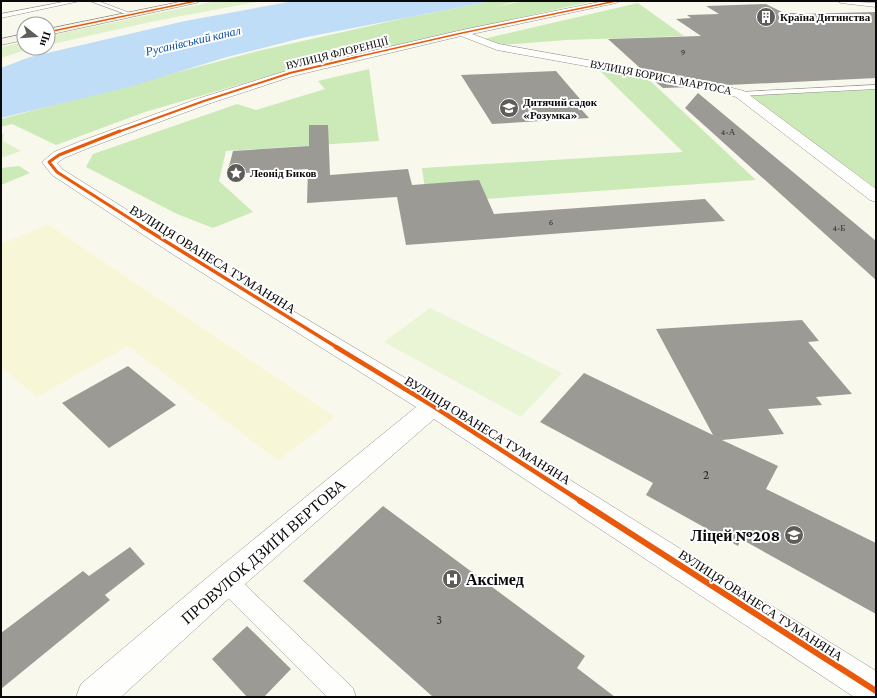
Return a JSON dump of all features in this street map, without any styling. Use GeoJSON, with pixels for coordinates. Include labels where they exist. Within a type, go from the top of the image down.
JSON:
{"type":"FeatureCollection","features":[{"type":"Feature","properties":{"kind":"street"},"geometry":{"type":"LineString","coordinates":[[56,30],[196,1]]}},
{"type":"Feature","properties":{"kind":"street","name":"ВУЛИЦЯ ФЛОРЕНЦІЇ"},"geometry":{"type":"LineString","coordinates":[[49,162],[59,155],[86,144],[204,101],[290,73],[462,33],[616,1]]}},
{"type":"Feature","properties":{"kind":"street","name":"ВУЛИЦЯ БОРИСА МАРТОСА"},"geometry":{"type":"LineString","coordinates":[[462,33],[498,46],[709,85],[740,94],[876,197]]}},
{"type":"Feature","properties":{"kind":"street"},"geometry":{"type":"LineString","coordinates":[[1,42],[16,39]]}},
{"type":"Feature","properties":{"kind":"street","name":"ВУЛИЦЯ ОВАНЕСА ТУМАНЯНА"},"geometry":{"type":"LineString","coordinates":[[49,162],[57,172],[180,251],[433,406],[876,691]]}},
{"type":"Feature","properties":{"kind":"street","name":"ПРОВУЛОК ДЗИҐИ ВЕРТОВА"},"geometry":{"type":"LineString","coordinates":[[94,697],[226,581],[433,406]]}},
{"type":"Feature","properties":{"kind":"lane"},"geometry":{"type":"LineString","coordinates":[[1,16],[76,1]]}},
{"type":"Feature","properties":{"kind":"lane"},"geometry":{"type":"LineString","coordinates":[[93,1],[130,14]]}},
{"type":"Feature","properties":{"kind":"lane"},"geometry":{"type":"LineString","coordinates":[[841,1],[876,5]]}},
{"type":"Feature","properties":{"kind":"lane"},"geometry":{"type":"LineString","coordinates":[[740,94],[876,87]]}},
{"type":"Feature","properties":{"kind":"lane"},"geometry":{"type":"LineString","coordinates":[[226,581],[344,697]]}},
{"type":"Feature","properties":{"kind":"green space"},"geometry":{"type":"Polygon","coordinates":[[[216,1],[262,1],[155,21],[56,43],[56,34],[216,1]]]}},
{"type":"Feature","properties":{"kind":"green space"},"geometry":{"type":"Polygon","coordinates":[[[492,1],[518,1],[494,7],[523,1],[594,1],[300,67],[145,112],[56,145],[12,124],[1,127],[1,119],[258,51],[405,18],[492,1]]]}},
{"type":"Feature","properties":{"kind":"green space"},"geometry":{"type":"Polygon","coordinates":[[[638,3],[684,36],[567,40],[501,45],[483,39],[638,3]]]}},
{"type":"Feature","properties":{"kind":"green space"},"geometry":{"type":"Polygon","coordinates":[[[16,44],[16,53],[1,58],[1,47],[16,44]]]}},
{"type":"Feature","properties":{"kind":"green space"},"geometry":{"type":"Polygon","coordinates":[[[596,67],[644,75],[756,180],[427,203],[422,168],[683,152],[596,67]]]}},
{"type":"Feature","properties":{"kind":"green space"},"geometry":{"type":"Polygon","coordinates":[[[369,69],[379,141],[226,151],[219,181],[253,212],[213,228],[177,214],[86,167],[93,154],[237,104],[256,110],[325,89],[318,81],[369,69]]]}},
{"type":"Feature","properties":{"kind":"green space"},"geometry":{"type":"Polygon","coordinates":[[[876,89],[876,188],[748,95],[876,89]]]}},
{"type":"Feature","properties":{"kind":"green space"},"geometry":{"type":"Polygon","coordinates":[[[1,133],[4,134],[3,141],[21,151],[1,158],[1,133]]]}},
{"type":"Feature","properties":{"kind":"green space"},"geometry":{"type":"Polygon","coordinates":[[[19,166],[30,173],[1,185],[1,168],[19,166]]]}},
{"type":"Feature","properties":{"kind":"green space"},"geometry":{"type":"Polygon","coordinates":[[[48,224],[335,417],[278,461],[128,346],[37,397],[1,367],[1,244],[48,224]]]}},
{"type":"Feature","properties":{"kind":"green space"},"geometry":{"type":"Polygon","coordinates":[[[430,308],[562,373],[521,417],[384,342],[430,308]]]}},
{"type":"Feature","properties":{"kind":"water","name":"Русанівський канал"},"geometry":{"type":"Polygon","coordinates":[[[294,1],[492,1],[302,38],[227,57],[129,87],[1,118],[1,68],[30,57],[56,56],[56,51],[185,21],[294,1]]]}},
{"type":"Feature","properties":{"kind":"building"},"geometry":{"type":"Polygon","coordinates":[[[766,4],[784,13],[876,12],[876,78],[728,85],[640,68],[608,39],[701,36],[676,19],[691,18],[687,15],[719,14],[706,6],[766,4]]]}},
{"type":"Feature","properties":{"kind":"building"},"geometry":{"type":"Polygon","coordinates":[[[556,71],[580,99],[572,99],[589,118],[492,124],[461,75],[556,71]]]}},
{"type":"Feature","properties":{"kind":"building"},"geometry":{"type":"Polygon","coordinates":[[[653,80],[693,87],[663,88],[653,80]]]}},
{"type":"Feature","properties":{"kind":"building"},"geometry":{"type":"Polygon","coordinates":[[[698,93],[876,241],[876,280],[685,108],[698,93]]]}},
{"type":"Feature","properties":{"kind":"building"},"geometry":{"type":"Polygon","coordinates":[[[309,125],[328,125],[330,175],[408,169],[412,185],[479,180],[494,214],[705,199],[725,221],[406,245],[397,197],[307,203],[308,169],[227,174],[233,151],[309,146],[309,125]]]}},
{"type":"Feature","properties":{"kind":"building","name":"Ліцей №208"},"geometry":{"type":"Polygon","coordinates":[[[802,320],[819,341],[808,342],[852,394],[816,397],[822,405],[768,409],[784,434],[722,440],[778,466],[766,489],[876,543],[876,614],[741,539],[738,546],[646,495],[653,483],[540,422],[584,373],[713,435],[656,329],[802,320]]]}},
{"type":"Feature","properties":{"kind":"building"},"geometry":{"type":"Polygon","coordinates":[[[128,366],[176,405],[109,448],[62,403],[128,366]]]}},
{"type":"Feature","properties":{"kind":"building"},"geometry":{"type":"Polygon","coordinates":[[[383,506],[585,656],[577,668],[615,697],[433,697],[303,581],[383,506]]]}},
{"type":"Feature","properties":{"kind":"building"},"geometry":{"type":"Polygon","coordinates":[[[130,547],[145,564],[105,595],[110,600],[1,689],[1,633],[83,571],[89,576],[130,547]]]}},
{"type":"Feature","properties":{"kind":"building"},"geometry":{"type":"Polygon","coordinates":[[[247,626],[291,669],[264,697],[247,697],[212,659],[247,626]]]}},
{"type":"Feature","properties":{"kind":"cycle path"},"geometry":{"type":"LineString","coordinates":[[56,30],[196,1]]}},
{"type":"Feature","properties":{"kind":"cycle path"},"geometry":{"type":"LineString","coordinates":[[616,1],[462,33],[290,73],[204,101],[86,144],[59,155],[49,162],[57,172],[180,251],[433,406],[876,691]]}},
{"type":"Feature","properties":{"kind":"place","name":"Країна Дитинства"},"geometry":{"type":"Point","coordinates":[766,17]}},
{"type":"Feature","properties":{"kind":"place","name":"Дитячий садок «Розумка»"},"geometry":{"type":"Point","coordinates":[509,108]}},
{"type":"Feature","properties":{"kind":"place","name":"Леонід Биков"},"geometry":{"type":"Point","coordinates":[236,173]}},
{"type":"Feature","properties":{"kind":"place","name":"Ліцей №208"},"geometry":{"type":"Point","coordinates":[794,535]}},
{"type":"Feature","properties":{"kind":"place","name":"Аксімед"},"geometry":{"type":"Point","coordinates":[452,579]}}]}
